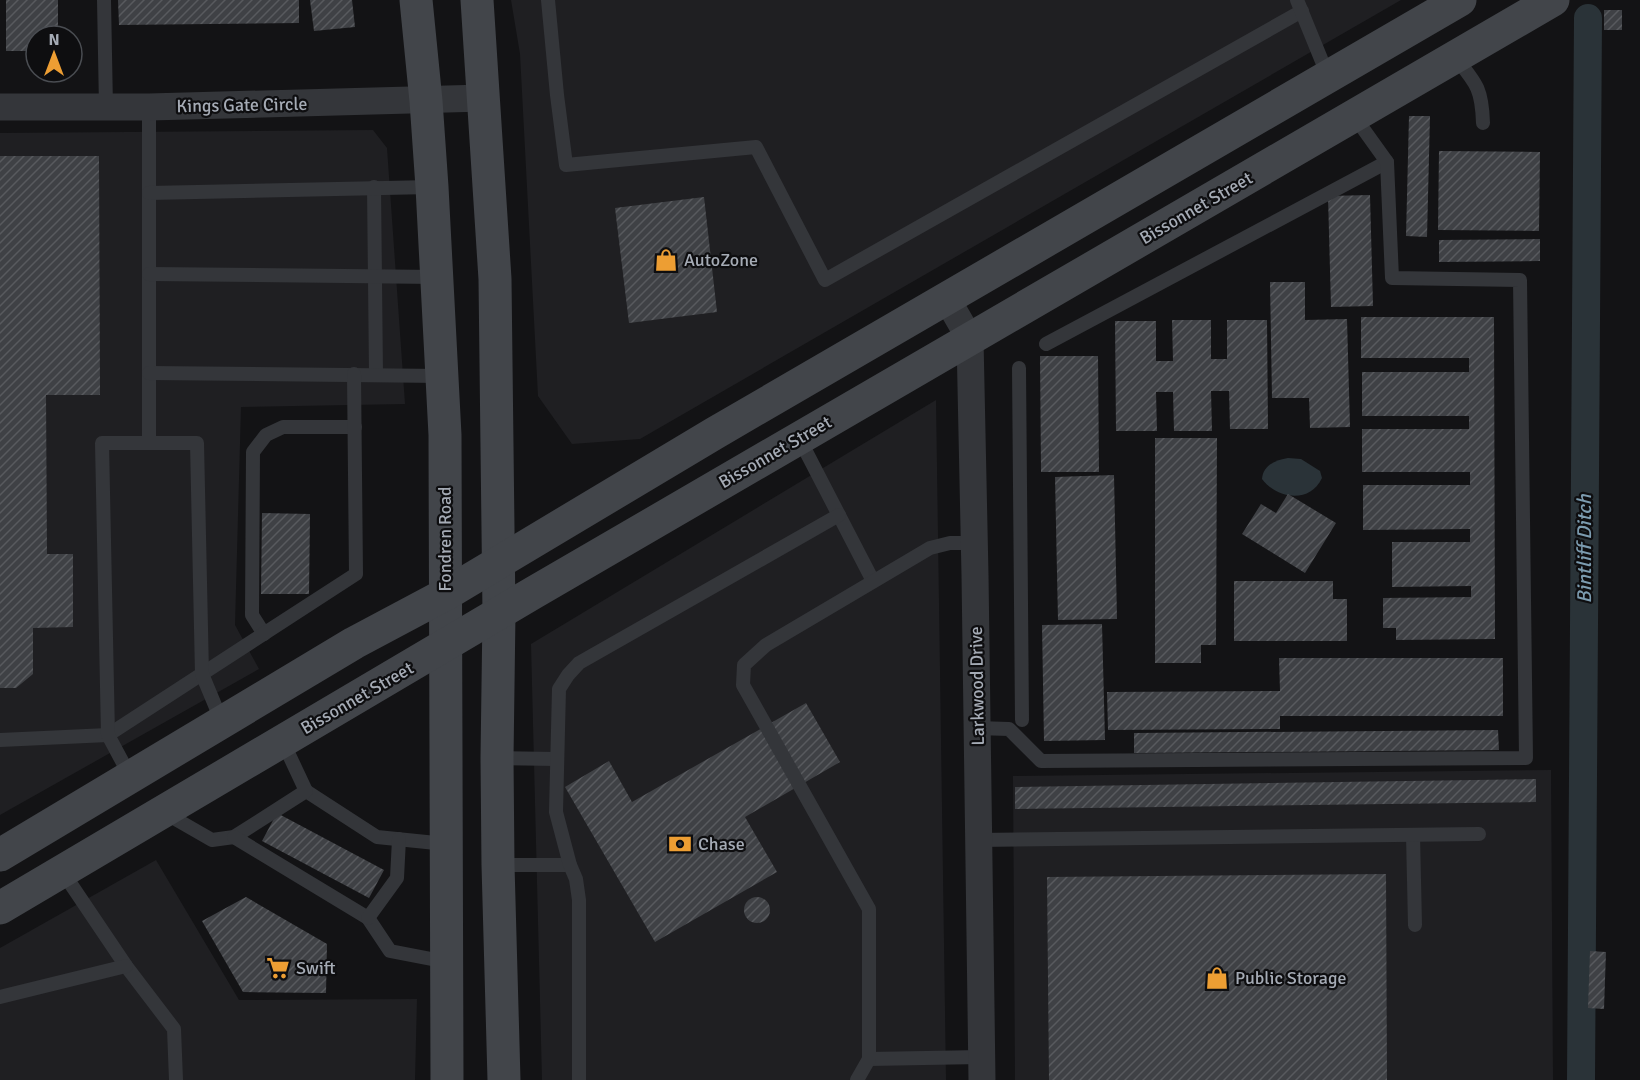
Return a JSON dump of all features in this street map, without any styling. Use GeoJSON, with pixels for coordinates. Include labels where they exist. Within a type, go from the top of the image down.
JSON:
{"type":"FeatureCollection","features":[{"type":"Feature","properties":{"kind":"main road","name":"Fondren Road"},"geometry":{"type":"LineString","coordinates":[[416,0],[432,187],[445,435],[447,1080]]}},
{"type":"Feature","properties":{"kind":"main road"},"geometry":{"type":"LineString","coordinates":[[477,0],[495,279],[500,613],[497,758],[498,865],[504,1080]]}},
{"type":"Feature","properties":{"kind":"main road"},"geometry":{"type":"LineString","coordinates":[[0,855],[354,644],[446,594],[498,561],[1460,0]]}},
{"type":"Feature","properties":{"kind":"main road","name":"Bissonnet Street"},"geometry":{"type":"LineString","coordinates":[[0,908],[799,438],[1553,0]]}},
{"type":"Feature","properties":{"kind":"main road"},"geometry":{"type":"LineString","coordinates":[[1329,77],[1354,116]]}},
{"type":"Feature","properties":{"kind":"main road"},"geometry":{"type":"LineString","coordinates":[[41,831],[62,871]]}},
{"type":"Feature","properties":{"kind":"street","name":"Kings Gate Circle"},"geometry":{"type":"LineString","coordinates":[[0,107],[149,107],[484,98]]}},
{"type":"Feature","properties":{"kind":"street","name":"Larkwood Drive"},"geometry":{"type":"LineString","coordinates":[[947,299],[970,339],[982,1069]]}},
{"type":"Feature","properties":{"kind":"lane"},"geometry":{"type":"LineString","coordinates":[[104,0],[106,107]]}},
{"type":"Feature","properties":{"kind":"lane"},"geometry":{"type":"LineString","coordinates":[[548,0],[566,165],[756,147],[825,280],[1300,5],[1329,77]]}},
{"type":"Feature","properties":{"kind":"lane"},"geometry":{"type":"LineString","coordinates":[[1455,57],[1480,92],[1483,123]]}},
{"type":"Feature","properties":{"kind":"lane"},"geometry":{"type":"LineString","coordinates":[[149,107],[149,443]]}},
{"type":"Feature","properties":{"kind":"lane"},"geometry":{"type":"LineString","coordinates":[[977,728],[1009,729],[1041,761],[1526,758],[1520,280],[1392,278],[1387,162],[1354,116]]}},
{"type":"Feature","properties":{"kind":"lane"},"geometry":{"type":"LineString","coordinates":[[1046,344],[1387,162]]}},
{"type":"Feature","properties":{"kind":"lane"},"geometry":{"type":"LineString","coordinates":[[375,187],[376,374]]}},
{"type":"Feature","properties":{"kind":"lane"},"geometry":{"type":"LineString","coordinates":[[149,193],[432,187]]}},
{"type":"Feature","properties":{"kind":"lane"},"geometry":{"type":"LineString","coordinates":[[149,274],[437,277]]}},
{"type":"Feature","properties":{"kind":"lane"},"geometry":{"type":"LineString","coordinates":[[1019,368],[1022,720]]}},
{"type":"Feature","properties":{"kind":"lane"},"geometry":{"type":"LineString","coordinates":[[149,373],[442,376]]}},
{"type":"Feature","properties":{"kind":"lane"},"geometry":{"type":"LineString","coordinates":[[0,740],[108,735],[356,574],[354,374]]}},
{"type":"Feature","properties":{"kind":"lane"},"geometry":{"type":"LineString","coordinates":[[264,634],[252,615],[254,452],[266,435],[283,427],[355,427]]}},
{"type":"Feature","properties":{"kind":"lane"},"geometry":{"type":"LineString","coordinates":[[799,438],[873,581]]}},
{"type":"Feature","properties":{"kind":"lane"},"geometry":{"type":"LineString","coordinates":[[131,778],[108,735],[102,443],[197,443],[202,674],[222,722]]}},
{"type":"Feature","properties":{"kind":"lane"},"geometry":{"type":"LineString","coordinates":[[579,1080],[579,900],[576,879],[556,812],[559,689],[579,663],[838,515]]}},
{"type":"Feature","properties":{"kind":"lane"},"geometry":{"type":"LineString","coordinates":[[857,1080],[869,1059],[869,909],[743,685],[744,665],[766,645],[930,548],[950,543],[975,543]]}},
{"type":"Feature","properties":{"kind":"lane"},"geometry":{"type":"LineString","coordinates":[[283,742],[306,791],[377,837],[447,844]]}},
{"type":"Feature","properties":{"kind":"lane"},"geometry":{"type":"LineString","coordinates":[[497,758],[556,759]]}},
{"type":"Feature","properties":{"kind":"lane"},"geometry":{"type":"LineString","coordinates":[[163,812],[212,840],[234,837],[306,791]]}},
{"type":"Feature","properties":{"kind":"lane"},"geometry":{"type":"LineString","coordinates":[[978,840],[1479,834]]}},
{"type":"Feature","properties":{"kind":"lane"},"geometry":{"type":"LineString","coordinates":[[1413,835],[1415,925]]}},
{"type":"Feature","properties":{"kind":"lane"},"geometry":{"type":"LineString","coordinates":[[234,837],[368,918],[390,951],[447,962]]}},
{"type":"Feature","properties":{"kind":"lane"},"geometry":{"type":"LineString","coordinates":[[368,918],[398,878],[399,839]]}},
{"type":"Feature","properties":{"kind":"lane"},"geometry":{"type":"LineString","coordinates":[[498,865],[570,865]]}},
{"type":"Feature","properties":{"kind":"lane"},"geometry":{"type":"LineString","coordinates":[[62,871],[126,966],[174,1029],[176,1080]]}},
{"type":"Feature","properties":{"kind":"lane"},"geometry":{"type":"LineString","coordinates":[[0,997],[126,966]]}},
{"type":"Feature","properties":{"kind":"lane"},"geometry":{"type":"LineString","coordinates":[[869,1059],[982,1069]]}},
{"type":"Feature","properties":{"kind":"shaded area"},"geometry":{"type":"Polygon","coordinates":[[[511,0],[1401,0],[640,439],[572,444],[538,396],[520,54],[511,0]]]}},
{"type":"Feature","properties":{"kind":"shaded area"},"geometry":{"type":"Polygon","coordinates":[[[373,130],[387,148],[405,404],[241,407],[235,625],[259,669],[0,815],[0,133],[373,130]]]}},
{"type":"Feature","properties":{"kind":"shaded area"},"geometry":{"type":"Polygon","coordinates":[[[936,400],[946,1080],[542,1080],[531,644],[936,400]]]}},
{"type":"Feature","properties":{"kind":"shaded area"},"geometry":{"type":"Polygon","coordinates":[[[1288,458],[1301,459],[1320,471],[1322,478],[1310,492],[1293,496],[1284,494],[1268,486],[1262,479],[1265,470],[1271,464],[1288,458]]]}},
{"type":"Feature","properties":{"kind":"shaded area"},"geometry":{"type":"Polygon","coordinates":[[[1551,770],[1553,1080],[1015,1080],[1013,776],[1551,770]]]}},
{"type":"Feature","properties":{"kind":"shaded area"},"geometry":{"type":"Polygon","coordinates":[[[156,860],[239,1000],[417,999],[415,1080],[0,1080],[0,948],[156,860]]]}},
{"type":"Feature","properties":{"kind":"building"},"geometry":{"type":"Polygon","coordinates":[[[6,0],[58,0],[58,24],[24,24],[24,51],[6,51],[6,0]]]}},
{"type":"Feature","properties":{"kind":"building"},"geometry":{"type":"Polygon","coordinates":[[[118,0],[299,0],[299,23],[119,25],[118,0]]]}},
{"type":"Feature","properties":{"kind":"building"},"geometry":{"type":"Polygon","coordinates":[[[310,0],[352,0],[355,27],[314,31],[310,0]]]}},
{"type":"Feature","properties":{"kind":"building"},"geometry":{"type":"Polygon","coordinates":[[[1604,10],[1622,10],[1622,30],[1604,30],[1604,10]]]}},
{"type":"Feature","properties":{"kind":"building"},"geometry":{"type":"Polygon","coordinates":[[[1409,116],[1430,116],[1427,237],[1406,236],[1409,116]]]}},
{"type":"Feature","properties":{"kind":"building"},"geometry":{"type":"Polygon","coordinates":[[[1439,151],[1540,152],[1539,231],[1438,230],[1439,151]]]}},
{"type":"Feature","properties":{"kind":"building"},"geometry":{"type":"Polygon","coordinates":[[[0,156],[99,156],[100,395],[46,395],[47,554],[73,554],[73,627],[33,628],[33,674],[16,688],[0,688],[0,156]]]}},
{"type":"Feature","properties":{"kind":"building"},"geometry":{"type":"Polygon","coordinates":[[[1370,195],[1373,306],[1331,307],[1328,196],[1370,195]]]}},
{"type":"Feature","properties":{"kind":"building","name":"AutoZone"},"geometry":{"type":"Polygon","coordinates":[[[704,197],[717,312],[629,323],[615,208],[704,197]]]}},
{"type":"Feature","properties":{"kind":"building"},"geometry":{"type":"Polygon","coordinates":[[[1540,239],[1540,261],[1439,262],[1439,240],[1540,239]]]}},
{"type":"Feature","properties":{"kind":"building"},"geometry":{"type":"Polygon","coordinates":[[[1270,282],[1305,282],[1305,320],[1347,319],[1350,427],[1310,428],[1309,398],[1272,398],[1270,282]]]}},
{"type":"Feature","properties":{"kind":"building"},"geometry":{"type":"Polygon","coordinates":[[[1361,317],[1494,317],[1495,639],[1396,640],[1396,628],[1383,628],[1383,598],[1471,597],[1471,586],[1392,587],[1392,542],[1470,542],[1470,529],[1363,530],[1363,485],[1470,485],[1470,472],[1362,472],[1362,429],[1469,429],[1469,416],[1362,416],[1362,372],[1469,372],[1469,358],[1361,358],[1361,317]]]}},
{"type":"Feature","properties":{"kind":"building"},"geometry":{"type":"Polygon","coordinates":[[[1172,320],[1211,320],[1211,359],[1227,359],[1227,320],[1267,320],[1268,429],[1230,429],[1229,391],[1211,391],[1212,431],[1174,431],[1173,392],[1156,392],[1157,431],[1116,431],[1115,321],[1156,321],[1156,361],[1173,361],[1172,320]]]}},
{"type":"Feature","properties":{"kind":"building"},"geometry":{"type":"Polygon","coordinates":[[[1040,356],[1098,356],[1099,472],[1041,472],[1040,356]]]}},
{"type":"Feature","properties":{"kind":"building"},"geometry":{"type":"Polygon","coordinates":[[[1155,438],[1217,438],[1216,645],[1201,645],[1201,663],[1155,663],[1155,438]]]}},
{"type":"Feature","properties":{"kind":"building"},"geometry":{"type":"Polygon","coordinates":[[[1114,475],[1117,619],[1058,620],[1055,477],[1114,475]]]}},
{"type":"Feature","properties":{"kind":"building"},"geometry":{"type":"Polygon","coordinates":[[[1288,494],[1336,523],[1305,573],[1242,534],[1261,504],[1276,513],[1288,494]]]}},
{"type":"Feature","properties":{"kind":"building"},"geometry":{"type":"Polygon","coordinates":[[[262,513],[310,514],[309,594],[261,594],[262,513]]]}},
{"type":"Feature","properties":{"kind":"building"},"geometry":{"type":"Polygon","coordinates":[[[1234,581],[1333,581],[1333,599],[1347,599],[1347,641],[1234,641],[1234,581]]]}},
{"type":"Feature","properties":{"kind":"building"},"geometry":{"type":"Polygon","coordinates":[[[1102,624],[1105,740],[1044,741],[1042,625],[1102,624]]]}},
{"type":"Feature","properties":{"kind":"building"},"geometry":{"type":"Polygon","coordinates":[[[1279,658],[1503,658],[1503,716],[1280,716],[1280,729],[1108,730],[1107,692],[1280,691],[1279,658]]]}},
{"type":"Feature","properties":{"kind":"building","name":"Chase"},"geometry":{"type":"Polygon","coordinates":[[[806,703],[840,762],[745,817],[777,872],[655,942],[565,787],[609,761],[632,802],[806,703]]]}},
{"type":"Feature","properties":{"kind":"building"},"geometry":{"type":"Polygon","coordinates":[[[1498,730],[1499,750],[1134,753],[1134,733],[1498,730]]]}},
{"type":"Feature","properties":{"kind":"building"},"geometry":{"type":"Polygon","coordinates":[[[1536,779],[1536,802],[1015,809],[1015,787],[1536,779]]]}},
{"type":"Feature","properties":{"kind":"building"},"geometry":{"type":"Polygon","coordinates":[[[277,813],[384,870],[369,898],[262,841],[277,813]]]}},
{"type":"Feature","properties":{"kind":"building","name":"Public Storage"},"geometry":{"type":"Polygon","coordinates":[[[1386,874],[1387,1080],[1049,1080],[1047,877],[1386,874]]]}},
{"type":"Feature","properties":{"kind":"building","name":"Swift"},"geometry":{"type":"Polygon","coordinates":[[[246,897],[327,944],[326,993],[243,992],[202,921],[246,897]]]}},
{"type":"Feature","properties":{"kind":"building"},"geometry":{"type":"Polygon","coordinates":[[[757,897],[766,901],[770,910],[766,919],[757,923],[748,919],[744,910],[748,901],[757,897]]]}},
{"type":"Feature","properties":{"kind":"building"},"geometry":{"type":"Polygon","coordinates":[[[1590,951],[1606,952],[1604,1009],[1588,1008],[1590,951]]]}},
{"type":"Feature","properties":{"kind":"waterway","name":"Bintliff Ditch"},"geometry":{"type":"LineString","coordinates":[[1581,1080],[1588,18]]}},
{"type":"Feature","properties":{"kind":"place","name":"AutoZone"},"geometry":{"type":"Point","coordinates":[666,260]}},
{"type":"Feature","properties":{"kind":"place","name":"Chase"},"geometry":{"type":"Point","coordinates":[680,844]}},
{"type":"Feature","properties":{"kind":"place","name":"Swift"},"geometry":{"type":"Point","coordinates":[278,968]}},
{"type":"Feature","properties":{"kind":"place","name":"Public Storage"},"geometry":{"type":"Point","coordinates":[1217,978]}}]}
